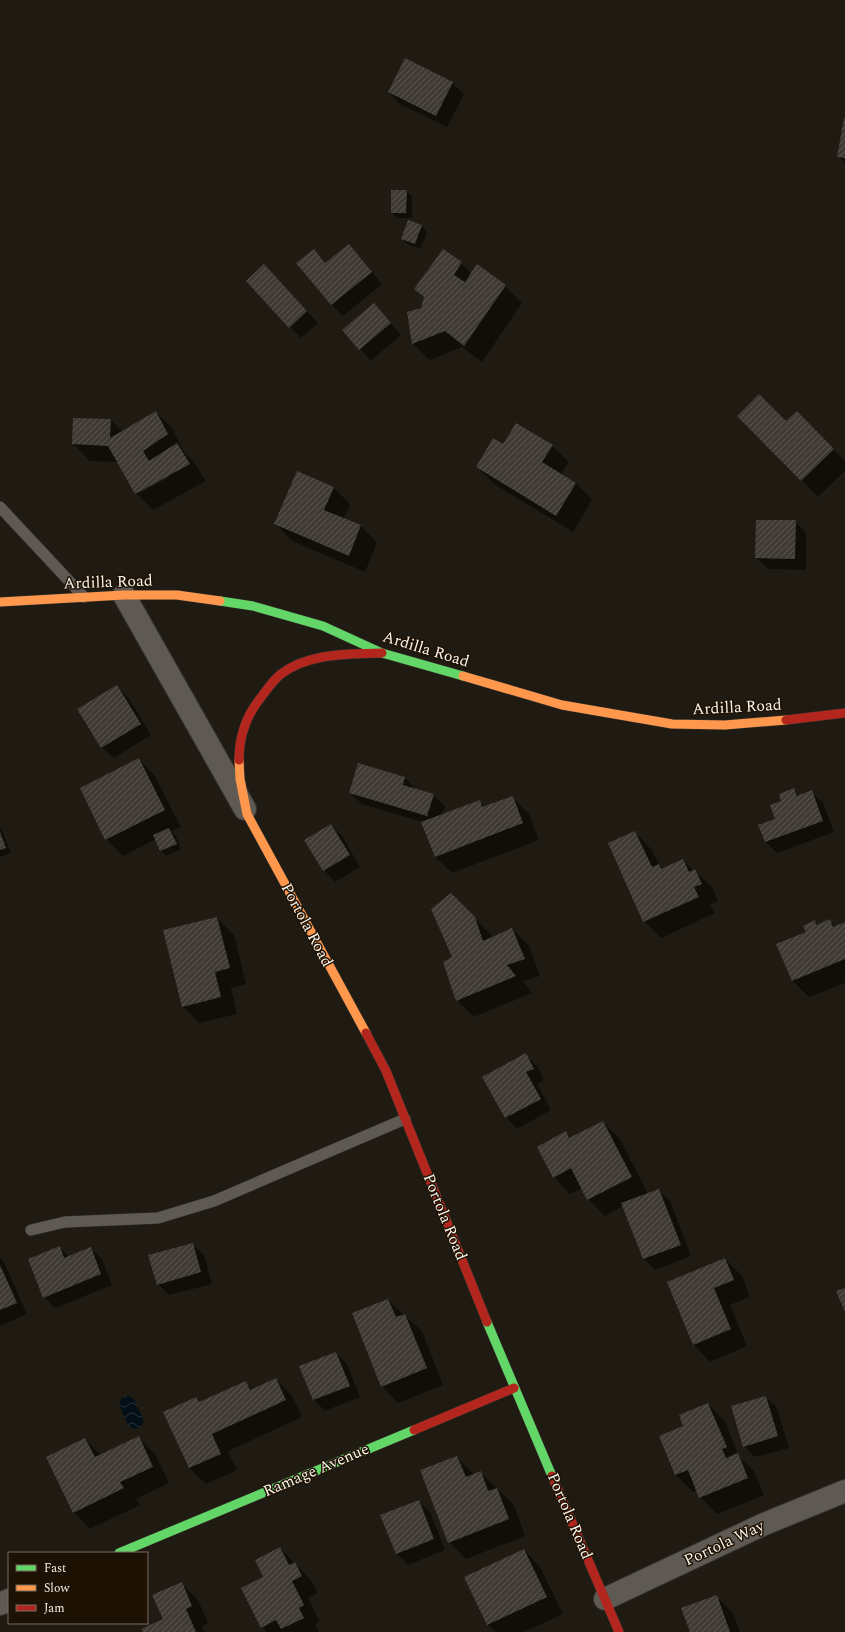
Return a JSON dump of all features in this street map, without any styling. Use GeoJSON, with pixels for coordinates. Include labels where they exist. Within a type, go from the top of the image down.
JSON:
{"type":"FeatureCollection","features":[{"type":"Feature","properties":{"kind":"street","name":"Ardilla Road"},"geometry":{"type":"LineString","coordinates":[[0,602],[124,594],[177,595],[253,606],[323,626],[382,653],[562,705],[617,717],[672,724],[725,725],[845,713]]}},
{"type":"Feature","properties":{"kind":"street","name":"Portola Road"},"geometry":{"type":"LineString","coordinates":[[124,594],[247,814],[386,1071],[514,1388],[619,1632]]}},
{"type":"Feature","properties":{"kind":"street","name":"Portola Road"},"geometry":{"type":"LineString","coordinates":[[247,814],[240,779],[239,745],[244,724],[255,704],[269,686],[286,671],[306,662],[346,654],[382,653]]}},
{"type":"Feature","properties":{"kind":"street","name":"Ramage Avenue"},"geometry":{"type":"LineString","coordinates":[[121,1552],[514,1388]]}},
{"type":"Feature","properties":{"kind":"street","name":"Portola Way"},"geometry":{"type":"LineString","coordinates":[[606,1599],[762,1525],[845,1491]]}},
{"type":"Feature","properties":{"kind":"lane"},"geometry":{"type":"LineString","coordinates":[[0,507],[84,597]]}},
{"type":"Feature","properties":{"kind":"lane"},"geometry":{"type":"LineString","coordinates":[[31,1230],[66,1222],[158,1218],[214,1201],[405,1119]]}},
{"type":"Feature","properties":{"kind":"water"},"geometry":{"type":"Polygon","coordinates":[[[128,1396],[134,1399],[144,1421],[141,1427],[134,1429],[128,1425],[119,1405],[122,1397],[128,1396]]]}},
{"type":"Feature","properties":{"kind":"building"},"geometry":{"type":"Polygon","coordinates":[[[405,58],[453,82],[436,116],[388,92],[405,58]]]}},
{"type":"Feature","properties":{"kind":"building"},"geometry":{"type":"Polygon","coordinates":[[[845,118],[845,158],[837,157],[845,118]]]}},
{"type":"Feature","properties":{"kind":"building"},"geometry":{"type":"Polygon","coordinates":[[[391,190],[407,190],[406,213],[391,213],[391,190]]]}},
{"type":"Feature","properties":{"kind":"building"},"geometry":{"type":"Polygon","coordinates":[[[408,220],[422,225],[415,244],[401,239],[408,220]]]}},
{"type":"Feature","properties":{"kind":"building"},"geometry":{"type":"Polygon","coordinates":[[[349,244],[372,272],[331,305],[296,263],[314,249],[325,263],[349,244]]]}},
{"type":"Feature","properties":{"kind":"building"},"geometry":{"type":"Polygon","coordinates":[[[443,249],[462,262],[454,275],[465,282],[477,264],[506,285],[464,346],[445,331],[412,344],[407,312],[421,308],[424,297],[414,289],[443,249]]]}},
{"type":"Feature","properties":{"kind":"building"},"geometry":{"type":"Polygon","coordinates":[[[264,264],[307,311],[289,328],[246,281],[264,264]]]}},
{"type":"Feature","properties":{"kind":"building"},"geometry":{"type":"Polygon","coordinates":[[[374,303],[391,323],[359,350],[342,330],[374,303]]]}},
{"type":"Feature","properties":{"kind":"building"},"geometry":{"type":"Polygon","coordinates":[[[759,394],[786,421],[797,411],[834,449],[801,481],[737,416],[759,394]]]}},
{"type":"Feature","properties":{"kind":"building"},"geometry":{"type":"Polygon","coordinates":[[[156,411],[168,434],[143,451],[149,461],[177,443],[190,464],[135,494],[108,446],[72,444],[73,418],[111,419],[110,438],[156,411]]]}},
{"type":"Feature","properties":{"kind":"building"},"geometry":{"type":"Polygon","coordinates":[[[516,423],[553,445],[542,462],[576,483],[556,516],[476,467],[493,438],[503,444],[516,423]]]}},
{"type":"Feature","properties":{"kind":"building"},"geometry":{"type":"Polygon","coordinates":[[[297,471],[334,487],[324,510],[361,525],[349,556],[274,524],[297,471]]]}},
{"type":"Feature","properties":{"kind":"building"},"geometry":{"type":"Polygon","coordinates":[[[756,520],[796,520],[795,559],[755,558],[756,520]]]}},
{"type":"Feature","properties":{"kind":"building"},"geometry":{"type":"Polygon","coordinates":[[[117,685],[141,724],[101,748],[77,709],[117,685]]]}},
{"type":"Feature","properties":{"kind":"building"},"geometry":{"type":"Polygon","coordinates":[[[139,758],[165,810],[105,840],[80,788],[139,758]]]}},
{"type":"Feature","properties":{"kind":"building"},"geometry":{"type":"Polygon","coordinates":[[[358,763],[405,777],[403,785],[434,794],[427,816],[349,793],[358,763]]]}},
{"type":"Feature","properties":{"kind":"building"},"geometry":{"type":"Polygon","coordinates":[[[794,788],[797,796],[812,790],[823,821],[765,842],[758,825],[775,819],[770,805],[781,801],[779,794],[794,788]]]}},
{"type":"Feature","properties":{"kind":"building"},"geometry":{"type":"Polygon","coordinates":[[[513,796],[523,823],[435,857],[421,822],[480,800],[482,807],[513,796]]]}},
{"type":"Feature","properties":{"kind":"building"},"geometry":{"type":"Polygon","coordinates":[[[331,824],[350,855],[323,871],[304,840],[331,824]]]}},
{"type":"Feature","properties":{"kind":"building"},"geometry":{"type":"Polygon","coordinates":[[[169,828],[177,844],[160,851],[153,835],[169,828]]]}},
{"type":"Feature","properties":{"kind":"building"},"geometry":{"type":"Polygon","coordinates":[[[635,831],[652,867],[659,864],[661,869],[683,859],[689,872],[695,869],[702,884],[694,887],[699,897],[643,922],[608,843],[635,831]]]}},
{"type":"Feature","properties":{"kind":"building"},"geometry":{"type":"Polygon","coordinates":[[[0,832],[6,848],[0,850],[0,832]]]}},
{"type":"Feature","properties":{"kind":"building"},"geometry":{"type":"Polygon","coordinates":[[[451,893],[475,917],[483,941],[512,928],[525,959],[507,965],[516,976],[456,1001],[443,962],[452,957],[431,909],[451,893]]]}},
{"type":"Feature","properties":{"kind":"building"},"geometry":{"type":"Polygon","coordinates":[[[217,917],[230,968],[215,972],[221,997],[182,1007],[163,930],[217,917]]]}},
{"type":"Feature","properties":{"kind":"building"},"geometry":{"type":"Polygon","coordinates":[[[830,919],[833,927],[845,922],[845,959],[792,981],[776,944],[806,932],[803,926],[815,920],[816,925],[830,919]]]}},
{"type":"Feature","properties":{"kind":"building"},"geometry":{"type":"Polygon","coordinates":[[[526,1053],[534,1069],[526,1072],[541,1099],[505,1118],[482,1077],[526,1053]]]}},
{"type":"Feature","properties":{"kind":"building"},"geometry":{"type":"Polygon","coordinates":[[[603,1121],[632,1177],[587,1200],[571,1168],[553,1178],[537,1147],[566,1131],[569,1138],[603,1121]]]}},
{"type":"Feature","properties":{"kind":"building"},"geometry":{"type":"Polygon","coordinates":[[[659,1189],[681,1245],[643,1259],[621,1203],[659,1189]]]}},
{"type":"Feature","properties":{"kind":"building"},"geometry":{"type":"Polygon","coordinates":[[[193,1243],[201,1272],[157,1285],[148,1255],[193,1243]]]}},
{"type":"Feature","properties":{"kind":"building"},"geometry":{"type":"Polygon","coordinates":[[[60,1246],[64,1258],[91,1247],[101,1274],[43,1298],[28,1259],[60,1246]]]}},
{"type":"Feature","properties":{"kind":"building"},"geometry":{"type":"Polygon","coordinates":[[[725,1258],[734,1280],[714,1288],[731,1329],[693,1345],[667,1282],[725,1258]]]}},
{"type":"Feature","properties":{"kind":"building"},"geometry":{"type":"Polygon","coordinates":[[[0,1265],[17,1303],[0,1310],[0,1265]]]}},
{"type":"Feature","properties":{"kind":"building"},"geometry":{"type":"Polygon","coordinates":[[[845,1288],[845,1312],[836,1291],[845,1288]]]}},
{"type":"Feature","properties":{"kind":"building"},"geometry":{"type":"Polygon","coordinates":[[[388,1299],[396,1317],[405,1314],[427,1368],[381,1387],[352,1313],[388,1299]]]}},
{"type":"Feature","properties":{"kind":"building"},"geometry":{"type":"Polygon","coordinates":[[[336,1352],[350,1386],[313,1400],[299,1366],[336,1352]]]}},
{"type":"Feature","properties":{"kind":"building"},"geometry":{"type":"Polygon","coordinates":[[[276,1378],[286,1400],[212,1434],[221,1454],[189,1468],[163,1412],[196,1397],[199,1402],[246,1381],[250,1390],[276,1378]]]}},
{"type":"Feature","properties":{"kind":"building"},"geometry":{"type":"Polygon","coordinates":[[[766,1396],[778,1436],[743,1447],[731,1406],[766,1396]]]}},
{"type":"Feature","properties":{"kind":"building"},"geometry":{"type":"Polygon","coordinates":[[[708,1403],[727,1447],[722,1449],[726,1458],[738,1453],[748,1478],[699,1498],[688,1470],[675,1475],[659,1436],[683,1426],[679,1415],[708,1403]]]}},
{"type":"Feature","properties":{"kind":"building"},"geometry":{"type":"Polygon","coordinates":[[[139,1436],[153,1467],[120,1482],[124,1488],[73,1513],[46,1457],[85,1438],[95,1457],[139,1436]]]}},
{"type":"Feature","properties":{"kind":"building"},"geometry":{"type":"Polygon","coordinates":[[[457,1456],[466,1477],[481,1471],[488,1491],[497,1488],[509,1519],[448,1543],[420,1470],[457,1456]]]}},
{"type":"Feature","properties":{"kind":"building"},"geometry":{"type":"Polygon","coordinates":[[[419,1500],[434,1539],[396,1554],[380,1515],[419,1500]]]}},
{"type":"Feature","properties":{"kind":"building"},"geometry":{"type":"Polygon","coordinates":[[[280,1547],[289,1565],[295,1562],[302,1576],[292,1581],[304,1605],[299,1608],[304,1618],[281,1629],[276,1620],[261,1628],[241,1588],[263,1577],[255,1560],[280,1547]]]}},
{"type":"Feature","properties":{"kind":"building"},"geometry":{"type":"Polygon","coordinates":[[[524,1549],[547,1597],[487,1625],[464,1577],[524,1549]]]}},
{"type":"Feature","properties":{"kind":"building"},"geometry":{"type":"Polygon","coordinates":[[[182,1582],[192,1606],[186,1609],[196,1632],[143,1632],[141,1629],[163,1619],[152,1595],[182,1582]]]}},
{"type":"Feature","properties":{"kind":"building"},"geometry":{"type":"Polygon","coordinates":[[[717,1595],[730,1632],[690,1632],[681,1608],[717,1595]]]}},
{"type":"Feature","properties":{"kind":"traffic: fast"},"geometry":{"type":"LineString","coordinates":[[220,601],[253,606],[323,626],[382,653],[463,676]]}},
{"type":"Feature","properties":{"kind":"traffic: fast"},"geometry":{"type":"LineString","coordinates":[[487,1322],[552,1476]]}},
{"type":"Feature","properties":{"kind":"traffic: fast"},"geometry":{"type":"LineString","coordinates":[[121,1552],[414,1430]]}},
{"type":"Feature","properties":{"kind":"traffic: slow"},"geometry":{"type":"LineString","coordinates":[[0,602],[124,595],[177,595],[220,601]]}},
{"type":"Feature","properties":{"kind":"traffic: slow"},"geometry":{"type":"LineString","coordinates":[[463,676],[562,705],[672,724],[725,725],[786,720]]}},
{"type":"Feature","properties":{"kind":"traffic: slow"},"geometry":{"type":"LineString","coordinates":[[239,760],[240,779],[247,814],[366,1033]]}},
{"type":"Feature","properties":{"kind":"traffic: jam"},"geometry":{"type":"LineString","coordinates":[[239,760],[240,744],[244,728],[250,714],[269,686],[281,674],[292,667],[316,658],[382,653]]}},
{"type":"Feature","properties":{"kind":"traffic: jam"},"geometry":{"type":"LineString","coordinates":[[786,720],[845,713]]}},
{"type":"Feature","properties":{"kind":"traffic: jam"},"geometry":{"type":"LineString","coordinates":[[366,1033],[386,1071],[487,1322]]}},
{"type":"Feature","properties":{"kind":"traffic: jam"},"geometry":{"type":"LineString","coordinates":[[414,1430],[514,1388]]}},
{"type":"Feature","properties":{"kind":"traffic: jam"},"geometry":{"type":"LineString","coordinates":[[552,1476],[619,1632]]}}]}
